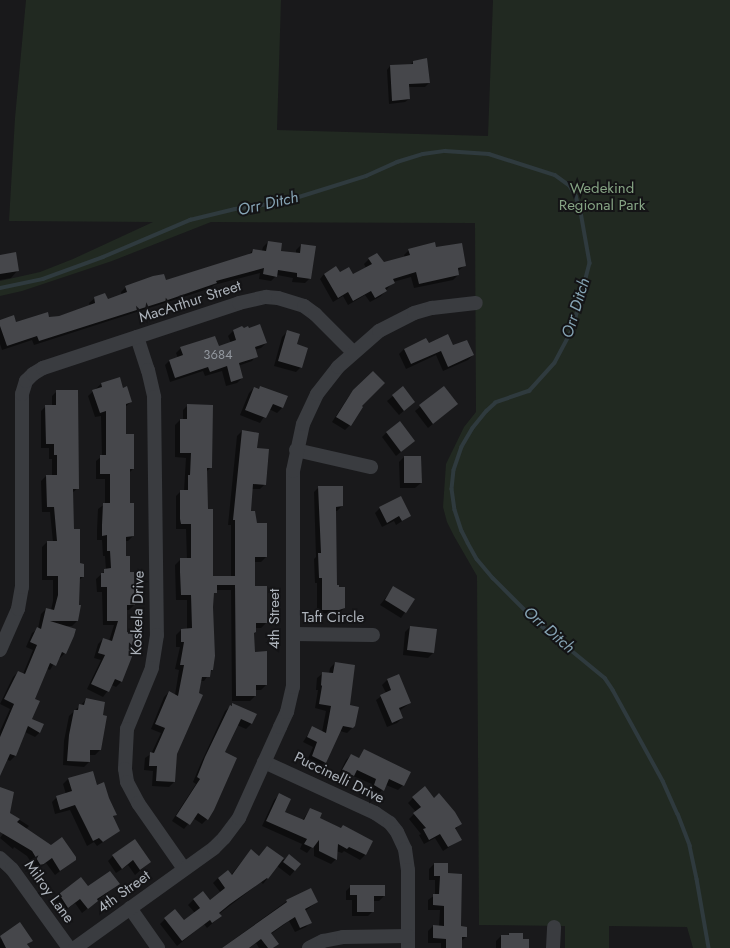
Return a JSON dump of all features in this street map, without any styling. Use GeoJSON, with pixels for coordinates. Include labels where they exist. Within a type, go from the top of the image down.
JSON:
{"type":"FeatureCollection","features":[{"type":"Feature","properties":{"kind":"street","name":"MacArthur Street"},"geometry":{"type":"LineString","coordinates":[[0,650],[18,609],[22,587],[22,404],[24,386],[26,381],[33,374],[43,368],[239,302],[253,299],[278,298],[304,306],[315,314],[353,352]]}},
{"type":"Feature","properties":{"kind":"street","name":"4th Street"},"geometry":{"type":"LineString","coordinates":[[75,948],[214,848],[231,829],[287,712],[292,687],[292,470],[303,424],[317,394],[338,367],[353,352],[380,331],[414,313],[447,305],[476,302]]}},
{"type":"Feature","properties":{"kind":"street","name":"Koskela Drive"},"geometry":{"type":"LineString","coordinates":[[137,337],[148,370],[154,397],[157,635],[152,668],[127,729],[125,742],[125,769],[127,782],[138,803],[184,869]]}},
{"type":"Feature","properties":{"kind":"street"},"geometry":{"type":"LineString","coordinates":[[296,450],[371,467]]}},
{"type":"Feature","properties":{"kind":"street","name":"Taft Circle"},"geometry":{"type":"LineString","coordinates":[[292,634],[373,635]]}},
{"type":"Feature","properties":{"kind":"street","name":"Puccinelli Drive"},"geometry":{"type":"LineString","coordinates":[[264,762],[375,813],[390,823],[397,832],[405,849],[408,870],[408,942]]}},
{"type":"Feature","properties":{"kind":"street","name":"Milroy Lane"},"geometry":{"type":"LineString","coordinates":[[0,858],[12,869],[69,948]]}},
{"type":"Feature","properties":{"kind":"street"},"geometry":{"type":"LineString","coordinates":[[130,908],[158,948]]}},
{"type":"Feature","properties":{"kind":"street"},"geometry":{"type":"LineString","coordinates":[[553,948],[554,927]]}},
{"type":"Feature","properties":{"kind":"street"},"geometry":{"type":"LineString","coordinates":[[309,948],[323,941],[343,936],[408,942]]}},
{"type":"Feature","properties":{"kind":"green space","name":"Wedekind Regional Park"},"geometry":{"type":"Polygon","coordinates":[[[26,0],[281,0],[277,130],[488,136],[493,0],[730,0],[730,948],[693,948],[687,927],[609,926],[609,948],[565,948],[565,926],[479,925],[477,576],[447,522],[443,507],[446,464],[464,427],[476,412],[475,223],[211,222],[112,261],[22,291],[0,296],[0,281],[40,272],[73,259],[153,222],[9,221],[15,118],[26,0]]]}},
{"type":"Feature","properties":{"kind":"building"},"geometry":{"type":"Polygon","coordinates":[[[427,58],[430,83],[409,84],[410,99],[392,101],[390,65],[413,64],[413,61],[427,58]]]}},
{"type":"Feature","properties":{"kind":"building"},"geometry":{"type":"Polygon","coordinates":[[[268,241],[282,243],[281,251],[300,253],[301,244],[316,246],[311,279],[297,277],[297,273],[278,270],[277,277],[263,274],[264,268],[216,281],[217,283],[162,302],[39,341],[37,336],[7,346],[0,326],[0,320],[14,315],[16,322],[48,312],[49,317],[59,316],[95,303],[94,297],[105,293],[108,299],[127,292],[125,286],[153,276],[164,274],[166,280],[252,253],[253,249],[266,251],[268,241]]]}},
{"type":"Feature","properties":{"kind":"building"},"geometry":{"type":"Polygon","coordinates":[[[435,242],[436,247],[462,243],[466,266],[458,268],[459,275],[419,284],[416,272],[393,279],[395,283],[385,288],[387,291],[375,298],[371,291],[353,301],[348,292],[338,298],[324,274],[336,266],[340,272],[349,267],[353,274],[372,264],[368,258],[377,253],[384,262],[410,255],[408,249],[435,242]]]}},
{"type":"Feature","properties":{"kind":"building"},"geometry":{"type":"Polygon","coordinates":[[[16,252],[19,271],[0,274],[0,255],[16,252]]]}},
{"type":"Feature","properties":{"kind":"building"},"geometry":{"type":"Polygon","coordinates":[[[260,324],[267,343],[255,347],[258,357],[239,363],[243,378],[231,382],[227,366],[210,372],[208,367],[175,378],[169,360],[183,355],[180,347],[215,336],[219,346],[236,340],[233,330],[242,326],[244,328],[248,326],[249,328],[260,324]]]}},
{"type":"Feature","properties":{"kind":"building"},"geometry":{"type":"Polygon","coordinates":[[[287,330],[300,334],[297,344],[308,348],[302,368],[278,361],[287,330]]]}},
{"type":"Feature","properties":{"kind":"building"},"geometry":{"type":"Polygon","coordinates":[[[448,334],[453,345],[467,340],[474,355],[448,367],[441,351],[411,364],[404,349],[426,338],[429,343],[448,334]]]}},
{"type":"Feature","properties":{"kind":"building"},"geometry":{"type":"Polygon","coordinates":[[[373,371],[385,383],[362,406],[363,407],[351,426],[336,417],[353,390],[373,371]]]}},
{"type":"Feature","properties":{"kind":"building"},"geometry":{"type":"Polygon","coordinates":[[[120,377],[123,388],[127,386],[132,402],[126,404],[126,434],[134,434],[134,469],[130,469],[130,503],[134,503],[134,536],[126,537],[126,556],[130,556],[130,572],[134,572],[135,605],[127,605],[127,632],[135,635],[131,648],[135,649],[122,682],[115,679],[109,692],[91,684],[105,655],[98,653],[103,638],[112,641],[118,621],[107,621],[107,587],[101,587],[101,573],[104,573],[104,569],[111,568],[110,551],[107,551],[107,535],[102,536],[103,503],[110,503],[110,474],[100,474],[100,455],[106,455],[106,411],[100,413],[92,390],[102,387],[101,383],[120,377]]]}},
{"type":"Feature","properties":{"kind":"building"},"geometry":{"type":"Polygon","coordinates":[[[260,386],[288,396],[283,408],[273,404],[266,418],[245,410],[254,387],[259,389],[260,386]]]}},
{"type":"Feature","properties":{"kind":"building"},"geometry":{"type":"Polygon","coordinates":[[[403,386],[415,402],[404,411],[392,395],[403,386]]]}},
{"type":"Feature","properties":{"kind":"building"},"geometry":{"type":"Polygon","coordinates":[[[444,386],[458,404],[433,424],[419,405],[444,386]]]}},
{"type":"Feature","properties":{"kind":"building"},"geometry":{"type":"Polygon","coordinates":[[[56,390],[78,390],[79,489],[73,489],[74,529],[80,529],[80,563],[84,564],[84,577],[80,577],[79,605],[81,605],[78,621],[50,621],[76,629],[74,636],[66,654],[62,652],[56,666],[50,663],[35,699],[40,701],[32,719],[44,724],[40,733],[28,726],[16,756],[10,754],[0,776],[0,737],[14,704],[4,699],[18,671],[25,674],[37,645],[30,642],[37,627],[41,629],[46,608],[54,610],[58,595],[58,576],[47,576],[47,541],[57,541],[54,507],[47,507],[46,475],[57,475],[57,455],[54,455],[54,444],[46,444],[45,405],[56,405],[56,390]]]}},
{"type":"Feature","properties":{"kind":"building"},"geometry":{"type":"Polygon","coordinates":[[[187,404],[213,405],[212,468],[207,468],[208,509],[213,509],[213,576],[235,576],[235,520],[233,520],[242,430],[259,433],[257,448],[269,449],[266,485],[253,484],[251,511],[255,511],[257,523],[267,523],[267,557],[255,557],[255,586],[267,586],[267,623],[256,623],[256,632],[254,633],[255,652],[267,651],[267,685],[256,685],[256,696],[236,696],[235,585],[217,585],[217,593],[214,593],[213,607],[215,656],[213,670],[211,670],[210,677],[202,677],[199,693],[203,695],[177,754],[175,782],[156,781],[157,766],[149,766],[150,752],[154,753],[165,728],[155,724],[169,691],[178,696],[184,665],[180,665],[184,642],[181,642],[181,629],[192,628],[191,595],[181,595],[180,572],[180,558],[191,558],[191,524],[181,524],[180,519],[180,490],[188,490],[188,475],[190,475],[191,453],[180,453],[180,419],[187,419],[187,404]]]}},
{"type":"Feature","properties":{"kind":"building"},"geometry":{"type":"Polygon","coordinates":[[[400,421],[415,441],[401,452],[386,432],[400,421]]]}},
{"type":"Feature","properties":{"kind":"building"},"geometry":{"type":"Polygon","coordinates":[[[404,456],[421,456],[422,483],[404,483],[404,456]]]}},
{"type":"Feature","properties":{"kind":"building"},"geometry":{"type":"Polygon","coordinates":[[[318,486],[343,486],[343,506],[336,507],[337,585],[339,585],[339,587],[345,587],[345,608],[339,610],[322,610],[322,578],[319,578],[318,553],[321,553],[318,486]]]}},
{"type":"Feature","properties":{"kind":"building"},"geometry":{"type":"Polygon","coordinates":[[[401,496],[411,516],[402,521],[399,516],[387,523],[379,507],[401,496]]]}},
{"type":"Feature","properties":{"kind":"building"},"geometry":{"type":"Polygon","coordinates":[[[393,586],[415,599],[406,613],[385,600],[393,586]]]}},
{"type":"Feature","properties":{"kind":"building"},"geometry":{"type":"Polygon","coordinates":[[[410,626],[437,629],[434,653],[407,650],[410,626]]]}},
{"type":"Feature","properties":{"kind":"building"},"geometry":{"type":"Polygon","coordinates":[[[335,662],[355,665],[350,705],[359,707],[355,726],[353,728],[343,726],[326,763],[312,756],[317,742],[307,737],[312,726],[326,733],[331,706],[319,704],[322,686],[322,672],[333,673],[335,662]]]}},
{"type":"Feature","properties":{"kind":"building"},"geometry":{"type":"Polygon","coordinates":[[[399,674],[411,703],[399,708],[403,718],[392,723],[380,695],[391,690],[387,679],[399,674]]]}},
{"type":"Feature","properties":{"kind":"building"},"geometry":{"type":"Polygon","coordinates":[[[86,698],[105,702],[103,715],[107,716],[101,750],[90,750],[90,762],[67,761],[69,735],[74,710],[78,710],[79,704],[84,705],[86,698]]]}},
{"type":"Feature","properties":{"kind":"building"},"geometry":{"type":"Polygon","coordinates":[[[232,703],[257,714],[252,724],[241,719],[225,752],[237,758],[208,820],[198,813],[190,825],[176,816],[200,779],[197,777],[205,757],[230,705],[232,706],[232,703]]]}},
{"type":"Feature","properties":{"kind":"building"},"geometry":{"type":"Polygon","coordinates":[[[364,749],[411,772],[404,786],[389,779],[384,791],[374,785],[376,779],[357,770],[354,776],[342,770],[351,754],[359,758],[364,749]]]}},
{"type":"Feature","properties":{"kind":"building"},"geometry":{"type":"Polygon","coordinates":[[[93,771],[97,785],[104,782],[109,798],[117,815],[113,816],[120,831],[103,842],[99,838],[93,841],[75,805],[60,810],[56,796],[72,791],[68,778],[93,771]]]}},
{"type":"Feature","properties":{"kind":"building"},"geometry":{"type":"Polygon","coordinates":[[[425,786],[434,798],[439,793],[455,812],[462,824],[455,828],[462,840],[448,847],[440,834],[429,840],[423,829],[426,828],[413,813],[421,807],[412,797],[425,786]]]}},
{"type":"Feature","properties":{"kind":"building"},"geometry":{"type":"Polygon","coordinates":[[[0,787],[14,792],[10,813],[20,819],[17,822],[51,845],[62,837],[76,857],[76,860],[60,871],[52,858],[41,866],[32,851],[0,832],[0,787]]]}},
{"type":"Feature","properties":{"kind":"building"},"geometry":{"type":"Polygon","coordinates":[[[279,793],[291,799],[285,812],[304,820],[310,808],[322,813],[320,818],[341,828],[343,825],[373,841],[366,855],[349,847],[347,849],[338,844],[337,860],[319,851],[319,840],[313,848],[304,844],[307,839],[266,821],[279,793]]]}},
{"type":"Feature","properties":{"kind":"building"},"geometry":{"type":"Polygon","coordinates":[[[135,839],[151,862],[140,870],[133,860],[122,869],[112,855],[135,839]]]}},
{"type":"Feature","properties":{"kind":"building"},"geometry":{"type":"Polygon","coordinates":[[[267,846],[284,858],[268,879],[267,878],[230,904],[219,913],[222,916],[212,923],[210,920],[182,941],[164,918],[175,909],[184,920],[200,908],[193,899],[203,891],[210,900],[225,888],[218,878],[228,870],[232,875],[251,849],[259,856],[267,846]]]}},
{"type":"Feature","properties":{"kind":"building"},"geometry":{"type":"Polygon","coordinates":[[[289,854],[301,864],[295,871],[283,862],[289,854]]]}},
{"type":"Feature","properties":{"kind":"building"},"geometry":{"type":"Polygon","coordinates":[[[434,863],[448,863],[448,873],[462,874],[461,926],[467,927],[467,937],[462,937],[462,948],[446,948],[446,939],[433,938],[433,925],[444,926],[444,906],[433,905],[433,894],[439,894],[440,876],[434,876],[434,863]]]}},
{"type":"Feature","properties":{"kind":"building"},"geometry":{"type":"Polygon","coordinates":[[[110,871],[120,884],[97,899],[98,901],[88,909],[80,899],[68,908],[59,894],[81,877],[88,886],[110,871]]]}},
{"type":"Feature","properties":{"kind":"building"},"geometry":{"type":"Polygon","coordinates":[[[350,885],[385,885],[385,896],[374,896],[374,912],[357,912],[357,895],[350,895],[350,885]]]}},
{"type":"Feature","properties":{"kind":"building"},"geometry":{"type":"Polygon","coordinates":[[[311,888],[318,902],[305,909],[312,923],[300,928],[295,917],[284,924],[271,933],[279,944],[273,948],[268,948],[261,939],[249,948],[222,948],[287,902],[286,900],[311,888]]]}},
{"type":"Feature","properties":{"kind":"building"},"geometry":{"type":"Polygon","coordinates":[[[20,922],[33,941],[27,944],[30,948],[6,948],[0,936],[20,922]]]}},
{"type":"Feature","properties":{"kind":"building"},"geometry":{"type":"Polygon","coordinates":[[[509,933],[523,933],[523,939],[529,939],[529,948],[501,948],[501,935],[509,935],[509,933]]]}},
{"type":"Feature","properties":{"kind":"waterway","name":"Orr Ditch"},"geometry":{"type":"LineString","coordinates":[[0,288],[43,279],[103,257],[190,220],[235,209],[283,202],[366,176],[397,162],[423,154],[445,151],[489,154],[555,175],[570,186],[576,196],[581,212],[590,263],[573,329],[555,363],[530,391],[496,403],[487,411],[473,428],[462,447],[454,470],[452,489],[455,510],[468,543],[477,559],[493,578],[538,623],[605,678],[613,690],[663,781],[690,846],[709,948]]}}]}
